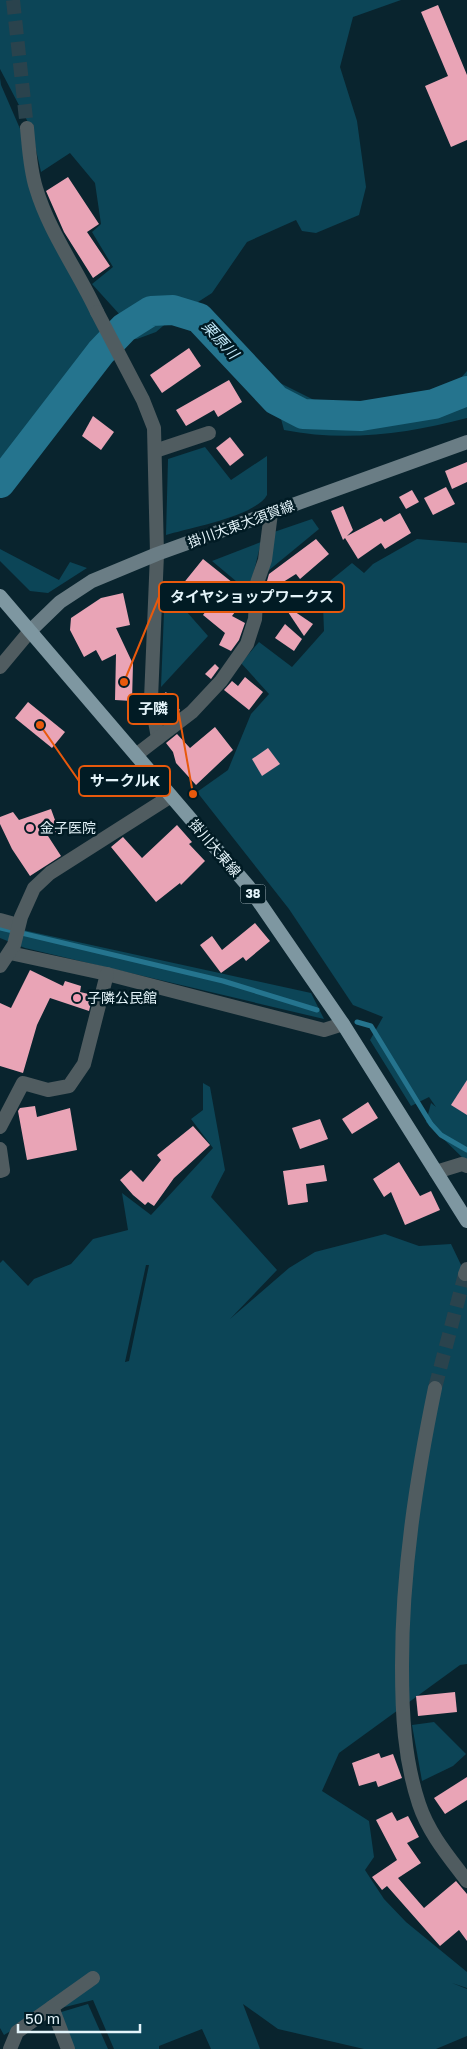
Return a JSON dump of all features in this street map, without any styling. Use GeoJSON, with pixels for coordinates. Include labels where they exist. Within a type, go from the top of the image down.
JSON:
{"type":"FeatureCollection","features":[{"type":"Feature","properties":{"kind":"main road","name":"掛川大東大須賀線"},"geometry":{"type":"LineString","coordinates":[[30,631],[60,602],[92,581],[157,554],[467,442]]}},
{"type":"Feature","properties":{"kind":"main road","name":"掛川大東線"},"geometry":{"type":"LineString","coordinates":[[0,596],[248,886],[343,1024],[467,1221]]}},
{"type":"Feature","properties":{"kind":"street"},"geometry":{"type":"LineString","coordinates":[[27,128],[36,190],[61,245],[81,277],[151,417],[154,428],[157,554],[151,700],[158,738]]}},
{"type":"Feature","properties":{"kind":"street"},"geometry":{"type":"LineString","coordinates":[[155,451],[209,433]]}},
{"type":"Feature","properties":{"kind":"street"},"geometry":{"type":"LineString","coordinates":[[136,755],[192,712],[221,681],[247,644],[255,619],[257,583],[265,560],[271,513]]}},
{"type":"Feature","properties":{"kind":"street"},"geometry":{"type":"LineString","coordinates":[[0,667],[30,631]]}},
{"type":"Feature","properties":{"kind":"street"},"geometry":{"type":"LineString","coordinates":[[0,966],[12,949],[18,927],[34,888],[50,873],[170,796]]}},
{"type":"Feature","properties":{"kind":"street"},"geometry":{"type":"LineString","coordinates":[[0,920],[18,927]]}},
{"type":"Feature","properties":{"kind":"street"},"geometry":{"type":"LineString","coordinates":[[12,949],[324,1030],[343,1024]]}},
{"type":"Feature","properties":{"kind":"street"},"geometry":{"type":"LineString","coordinates":[[0,1127],[23,1083],[48,1090],[69,1086],[79,1073],[84,1064],[107,974]]}},
{"type":"Feature","properties":{"kind":"street"},"geometry":{"type":"LineString","coordinates":[[0,1149],[3,1170],[0,1171]]}},
{"type":"Feature","properties":{"kind":"street"},"geometry":{"type":"LineString","coordinates":[[436,1172],[462,1164],[467,1166]]}},
{"type":"Feature","properties":{"kind":"street"},"geometry":{"type":"LineString","coordinates":[[435,1388],[418,1468],[402,1608],[402,1714],[410,1768],[420,1805],[431,1832],[467,1881]]}},
{"type":"Feature","properties":{"kind":"street"},"geometry":{"type":"LineString","coordinates":[[10,2049],[17,2032],[93,1978]]}},
{"type":"Feature","properties":{"kind":"street"},"geometry":{"type":"LineString","coordinates":[[52,2007],[68,2049]]}},
{"type":"Feature","properties":{"kind":"shaded area"},"geometry":{"type":"Polygon","coordinates":[[[0,0],[401,0],[353,17],[340,67],[357,121],[366,187],[359,215],[316,233],[302,231],[296,220],[247,242],[212,293],[170,320],[156,332],[137,339],[130,338],[121,316],[92,284],[113,267],[92,232],[101,224],[95,183],[70,153],[41,172],[31,128],[0,69],[0,0]]]}},
{"type":"Feature","properties":{"kind":"shaded area"},"geometry":{"type":"Polygon","coordinates":[[[0,78],[1,85],[21,131],[32,176],[105,335],[32,434],[0,472],[0,78]]]}},
{"type":"Feature","properties":{"kind":"shaded area"},"geometry":{"type":"Polygon","coordinates":[[[467,371],[467,418],[399,432],[353,436],[307,434],[284,430],[270,378],[324,405],[345,408],[453,387],[467,371]]]}},
{"type":"Feature","properties":{"kind":"shaded area"},"geometry":{"type":"Polygon","coordinates":[[[205,447],[231,480],[267,456],[267,495],[250,509],[236,515],[166,535],[168,459],[205,447]]]}},
{"type":"Feature","properties":{"kind":"shaded area"},"geometry":{"type":"Polygon","coordinates":[[[312,519],[319,529],[268,571],[274,532],[312,519]]]}},
{"type":"Feature","properties":{"kind":"shaded area"},"geometry":{"type":"Polygon","coordinates":[[[417,539],[467,543],[467,1162],[426,1122],[431,1103],[436,1107],[429,1097],[411,1106],[370,1040],[383,1017],[353,1005],[289,909],[197,792],[228,770],[251,714],[269,694],[241,663],[259,642],[292,667],[324,631],[323,606],[301,589],[325,585],[352,563],[364,573],[373,564],[417,539]]]}},
{"type":"Feature","properties":{"kind":"shaded area"},"geometry":{"type":"Polygon","coordinates":[[[261,542],[249,592],[212,561],[261,542]]]}},
{"type":"Feature","properties":{"kind":"shaded area"},"geometry":{"type":"Polygon","coordinates":[[[0,549],[59,580],[70,562],[87,568],[48,593],[30,591],[0,561],[0,549]]]}},
{"type":"Feature","properties":{"kind":"shaded area"},"geometry":{"type":"Polygon","coordinates":[[[165,587],[208,636],[161,687],[165,587]]]}},
{"type":"Feature","properties":{"kind":"shaded area"},"geometry":{"type":"Polygon","coordinates":[[[0,925],[311,993],[324,1019],[25,948],[0,938],[0,925]]]}},
{"type":"Feature","properties":{"kind":"shaded area"},"geometry":{"type":"Polygon","coordinates":[[[203,1083],[210,1087],[225,1170],[211,1197],[277,1270],[230,1319],[289,1268],[315,1252],[385,1234],[419,1246],[451,1244],[463,1269],[467,1271],[467,1664],[460,1665],[339,1753],[322,1791],[369,1821],[374,1857],[365,1870],[384,1899],[406,1922],[467,1972],[467,1988],[452,1983],[467,1989],[467,2036],[436,2049],[364,2049],[278,2029],[243,2004],[260,2049],[211,2049],[202,2029],[159,2046],[159,2049],[114,2049],[93,2000],[53,2010],[64,1999],[4,2035],[0,2028],[0,1263],[3,1260],[28,1286],[34,1279],[71,1264],[93,1239],[128,1230],[122,1193],[151,1215],[213,1148],[191,1119],[203,1110],[203,1083]],[[146,1265],[125,1362],[129,1361],[149,1265],[146,1265]]]}},
{"type":"Feature","properties":{"kind":"shaded area"},"geometry":{"type":"Polygon","coordinates":[[[434,1722],[466,1754],[453,1766],[422,1781],[412,1725],[434,1722]]]}},
{"type":"Feature","properties":{"kind":"shaded area"},"geometry":{"type":"Polygon","coordinates":[[[88,2004],[108,2049],[71,2049],[58,2013],[88,2004]]]}},
{"type":"Feature","properties":{"kind":"building"},"geometry":{"type":"Polygon","coordinates":[[[438,5],[467,75],[467,140],[451,147],[425,86],[448,76],[421,12],[438,5]]]}},
{"type":"Feature","properties":{"kind":"building"},"geometry":{"type":"Polygon","coordinates":[[[68,177],[99,224],[87,232],[110,266],[93,278],[64,232],[46,191],[68,177]]]}},
{"type":"Feature","properties":{"kind":"building"},"geometry":{"type":"Polygon","coordinates":[[[189,348],[201,366],[162,393],[150,375],[189,348]]]}},
{"type":"Feature","properties":{"kind":"building"},"geometry":{"type":"Polygon","coordinates":[[[229,380],[242,402],[218,417],[214,410],[186,426],[176,410],[229,380]]]}},
{"type":"Feature","properties":{"kind":"building"},"geometry":{"type":"Polygon","coordinates":[[[93,416],[114,432],[101,450],[82,436],[93,416]]]}},
{"type":"Feature","properties":{"kind":"building"},"geometry":{"type":"Polygon","coordinates":[[[230,437],[244,455],[230,466],[216,448],[230,437]]]}},
{"type":"Feature","properties":{"kind":"building"},"geometry":{"type":"Polygon","coordinates":[[[467,462],[467,482],[452,489],[445,471],[467,462]]]}},
{"type":"Feature","properties":{"kind":"building"},"geometry":{"type":"Polygon","coordinates":[[[446,487],[455,504],[433,515],[424,498],[446,487]]]}},
{"type":"Feature","properties":{"kind":"building"},"geometry":{"type":"Polygon","coordinates":[[[412,490],[419,502],[406,509],[399,497],[412,490]]]}},
{"type":"Feature","properties":{"kind":"building"},"geometry":{"type":"Polygon","coordinates":[[[343,506],[353,530],[347,536],[381,518],[384,522],[400,513],[411,533],[385,549],[381,543],[358,559],[345,538],[343,540],[331,511],[343,506]]]}},
{"type":"Feature","properties":{"kind":"building"},"geometry":{"type":"Polygon","coordinates":[[[316,539],[329,554],[300,579],[296,574],[272,589],[267,581],[269,574],[316,539]]]}},
{"type":"Feature","properties":{"kind":"building"},"geometry":{"type":"Polygon","coordinates":[[[203,559],[248,595],[232,616],[245,623],[239,640],[231,651],[219,645],[225,633],[203,615],[209,607],[182,585],[203,559]]]}},
{"type":"Feature","properties":{"kind":"building"},"geometry":{"type":"Polygon","coordinates":[[[123,593],[130,625],[116,628],[133,664],[132,701],[115,700],[116,654],[102,661],[96,650],[84,657],[70,630],[71,618],[101,598],[123,593]]]}},
{"type":"Feature","properties":{"kind":"building"},"geometry":{"type":"Polygon","coordinates":[[[282,603],[313,624],[304,636],[282,603]]]}},
{"type":"Feature","properties":{"kind":"building"},"geometry":{"type":"Polygon","coordinates":[[[285,624],[302,639],[294,651],[275,638],[285,624]]]}},
{"type":"Feature","properties":{"kind":"building"},"geometry":{"type":"Polygon","coordinates":[[[215,664],[219,668],[211,679],[205,674],[215,664]]]}},
{"type":"Feature","properties":{"kind":"building"},"geometry":{"type":"Polygon","coordinates":[[[245,677],[263,692],[249,710],[224,690],[232,681],[238,686],[245,677]]]}},
{"type":"Feature","properties":{"kind":"building"},"geometry":{"type":"Polygon","coordinates":[[[166,692],[180,710],[164,722],[160,697],[166,692]]]}},
{"type":"Feature","properties":{"kind":"building"},"geometry":{"type":"Polygon","coordinates":[[[28,702],[65,732],[52,748],[15,718],[28,702]]]}},
{"type":"Feature","properties":{"kind":"building"},"geometry":{"type":"Polygon","coordinates":[[[215,727],[233,750],[196,785],[176,763],[173,752],[166,743],[177,734],[190,748],[215,727]]]}},
{"type":"Feature","properties":{"kind":"building"},"geometry":{"type":"Polygon","coordinates":[[[268,748],[280,764],[262,776],[252,759],[268,748]]]}},
{"type":"Feature","properties":{"kind":"building"},"geometry":{"type":"Polygon","coordinates":[[[51,809],[59,831],[48,836],[61,856],[30,876],[12,849],[0,824],[0,817],[13,812],[19,820],[51,809]]]}},
{"type":"Feature","properties":{"kind":"building"},"geometry":{"type":"Polygon","coordinates":[[[177,825],[192,842],[189,844],[205,861],[181,885],[180,883],[156,902],[111,847],[123,837],[142,858],[177,825]]]}},
{"type":"Feature","properties":{"kind":"building"},"geometry":{"type":"Polygon","coordinates":[[[255,923],[270,941],[246,961],[243,957],[221,973],[200,945],[212,936],[222,950],[255,923]]]}},
{"type":"Feature","properties":{"kind":"building"},"geometry":{"type":"Polygon","coordinates":[[[30,970],[63,986],[65,981],[81,986],[80,992],[93,995],[89,1011],[50,998],[37,1025],[23,1073],[0,1066],[0,1003],[11,1008],[30,970]]]}},
{"type":"Feature","properties":{"kind":"building"},"geometry":{"type":"Polygon","coordinates":[[[467,1080],[467,1115],[451,1105],[467,1080]]]}},
{"type":"Feature","properties":{"kind":"building"},"geometry":{"type":"Polygon","coordinates":[[[368,1102],[378,1118],[352,1134],[342,1119],[368,1102]]]}},
{"type":"Feature","properties":{"kind":"building"},"geometry":{"type":"Polygon","coordinates":[[[35,1106],[37,1117],[70,1108],[77,1150],[27,1160],[18,1111],[20,1108],[35,1106]]]}},
{"type":"Feature","properties":{"kind":"building"},"geometry":{"type":"Polygon","coordinates":[[[320,1119],[328,1139],[300,1149],[292,1128],[320,1119]]]}},
{"type":"Feature","properties":{"kind":"building"},"geometry":{"type":"Polygon","coordinates":[[[193,1126],[210,1145],[174,1178],[154,1206],[148,1202],[145,1205],[120,1180],[131,1170],[143,1182],[161,1160],[157,1155],[193,1126]]]}},
{"type":"Feature","properties":{"kind":"building"},"geometry":{"type":"Polygon","coordinates":[[[399,1162],[420,1196],[431,1191],[440,1210],[405,1225],[391,1192],[384,1197],[373,1179],[399,1162]]]}},
{"type":"Feature","properties":{"kind":"building"},"geometry":{"type":"Polygon","coordinates":[[[324,1165],[327,1181],[306,1184],[308,1202],[288,1205],[283,1171],[324,1165]]]}},
{"type":"Feature","properties":{"kind":"building"},"geometry":{"type":"Polygon","coordinates":[[[455,1692],[457,1712],[418,1716],[416,1696],[455,1692]]]}},
{"type":"Feature","properties":{"kind":"building"},"geometry":{"type":"Polygon","coordinates":[[[379,1753],[381,1758],[393,1754],[402,1778],[378,1787],[376,1781],[359,1786],[352,1763],[379,1753]]]}},
{"type":"Feature","properties":{"kind":"building"},"geometry":{"type":"Polygon","coordinates":[[[467,1777],[467,1800],[445,1814],[434,1798],[467,1777]]]}},
{"type":"Feature","properties":{"kind":"building"},"geometry":{"type":"Polygon","coordinates":[[[392,1812],[397,1821],[408,1816],[419,1837],[407,1843],[421,1863],[398,1878],[424,1908],[456,1881],[467,1894],[467,1941],[459,1930],[440,1946],[387,1886],[382,1890],[372,1877],[397,1860],[376,1820],[392,1812]]]}},
{"type":"Feature","properties":{"kind":"waterway","name":"栗原川"},"geometry":{"type":"LineString","coordinates":[[0,483],[101,352],[124,328],[151,311],[173,310],[199,318],[276,400],[303,414],[361,416],[434,404],[467,391]]}},
{"type":"Feature","properties":{"kind":"waterway"},"geometry":{"type":"LineString","coordinates":[[0,928],[223,981],[317,1010]]}},
{"type":"Feature","properties":{"kind":"waterway"},"geometry":{"type":"LineString","coordinates":[[357,1022],[371,1026],[431,1124],[441,1135],[467,1150]]}},
{"type":"Feature","properties":{"kind":"tunnel"},"geometry":{"type":"LineString","coordinates":[[13,0],[27,128]]}},
{"type":"Feature","properties":{"kind":"tunnel"},"geometry":{"type":"LineString","coordinates":[[435,1388],[465,1274]]}},
{"type":"Feature","properties":{"kind":"place","name":"タイヤショップワークス"},"geometry":{"type":"Point","coordinates":[124,682]}},
{"type":"Feature","properties":{"kind":"place","name":"サークルK"},"geometry":{"type":"Point","coordinates":[40,725]}},
{"type":"Feature","properties":{"kind":"place","name":"子隣"},"geometry":{"type":"Point","coordinates":[193,794]}},
{"type":"Feature","properties":{"kind":"place","name":"金子医院"},"geometry":{"type":"Point","coordinates":[30,828]}},
{"type":"Feature","properties":{"kind":"place","name":"子隣公民館"},"geometry":{"type":"Point","coordinates":[77,998]}}]}
